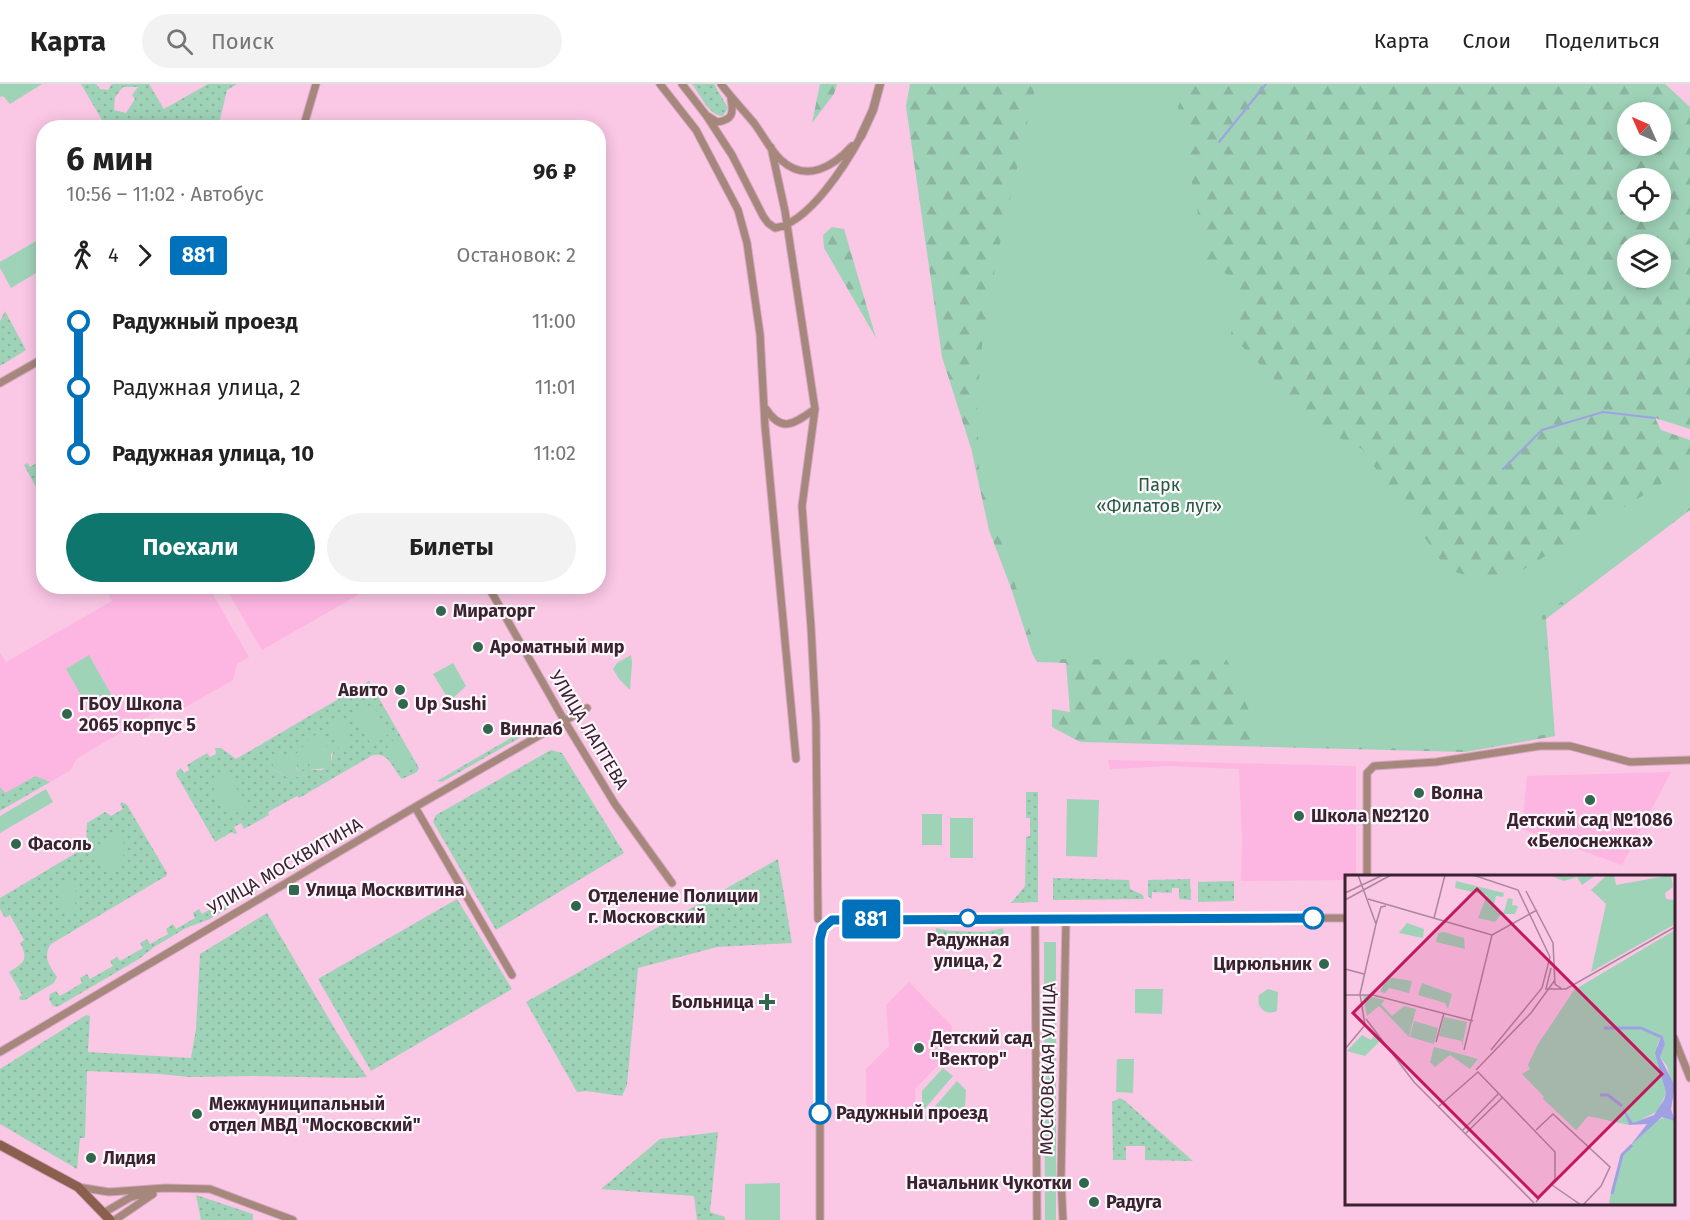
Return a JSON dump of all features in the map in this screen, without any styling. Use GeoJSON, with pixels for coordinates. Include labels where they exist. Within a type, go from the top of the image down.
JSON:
{"type":"FeatureCollection","features":[{"type":"Feature","properties":{"kind":"main road"},"geometry":{"type":"LineString","coordinates":[[0,1144],[78,1187],[110,1217]]}},
{"type":"Feature","properties":{"kind":"street"},"geometry":{"type":"LineString","coordinates":[[305,120],[316,84]]}},
{"type":"Feature","properties":{"kind":"street"},"geometry":{"type":"LineString","coordinates":[[660,84],[696,130],[738,210],[747,243],[760,334],[764,406],[796,759]]}},
{"type":"Feature","properties":{"kind":"street"},"geometry":{"type":"LineString","coordinates":[[682,84],[732,155],[763,216],[775,228],[790,224],[827,188],[846,164],[873,110],[880,84]]}},
{"type":"Feature","properties":{"kind":"street"},"geometry":{"type":"LineString","coordinates":[[721,84],[781,160],[789,166],[808,172],[826,169],[843,156],[861,136]]}},
{"type":"Feature","properties":{"kind":"street"},"geometry":{"type":"LineString","coordinates":[[706,116],[717,122],[726,121],[733,109],[731,97]]}},
{"type":"Feature","properties":{"kind":"street"},"geometry":{"type":"LineString","coordinates":[[771,147],[785,211],[815,409],[802,506],[816,721],[818,919]]}},
{"type":"Feature","properties":{"kind":"street"},"geometry":{"type":"LineString","coordinates":[[0,383],[36,363]]}},
{"type":"Feature","properties":{"kind":"street"},"geometry":{"type":"LineString","coordinates":[[764,406],[772,419],[780,424],[791,424],[815,409]]}},
{"type":"Feature","properties":{"kind":"street","name":"УЛИЦА ЛАПТЕВА"},"geometry":{"type":"LineString","coordinates":[[493,594],[615,804],[672,883]]}},
{"type":"Feature","properties":{"kind":"street","name":"УЛИЦА МОСКВИТИНА"},"geometry":{"type":"LineString","coordinates":[[0,1052],[587,708]]}},
{"type":"Feature","properties":{"kind":"street"},"geometry":{"type":"LineString","coordinates":[[1367,875],[1367,773],[1374,766],[1436,762],[1540,746],[1570,746],[1630,762],[1690,760]]}},
{"type":"Feature","properties":{"kind":"street"},"geometry":{"type":"LineString","coordinates":[[415,807],[512,975]]}},
{"type":"Feature","properties":{"kind":"street","name":"МОСКОВСКАЯ УЛИЦА"},"geometry":{"type":"LineString","coordinates":[[1035,918],[1037,1220]]}},
{"type":"Feature","properties":{"kind":"street","name":"МОСКОВСКАЯ УЛИЦА"},"geometry":{"type":"LineString","coordinates":[[1063,1220],[1061,1178],[1066,918]]}},
{"type":"Feature","properties":{"kind":"street"},"geometry":{"type":"LineString","coordinates":[[820,1220],[820,932],[832,920],[1345,918]]}},
{"type":"Feature","properties":{"kind":"street"},"geometry":{"type":"LineString","coordinates":[[1675,1040],[1690,1078]]}},
{"type":"Feature","properties":{"kind":"street"},"geometry":{"type":"LineString","coordinates":[[78,1187],[109,1192],[198,1187],[210,1189],[293,1220]]}},
{"type":"Feature","properties":{"kind":"street"},"geometry":{"type":"LineString","coordinates":[[110,1217],[131,1197],[160,1189]]}},
{"type":"Feature","properties":{"kind":"street"},"geometry":{"type":"LineString","coordinates":[[110,1217],[160,1189]]}},
{"type":"Feature","properties":{"kind":"shaded area"},"geometry":{"type":"Polygon","coordinates":[[[108,594],[213,594],[249,657],[237,664],[233,680],[182,709],[167,705],[76,759],[71,770],[5,808],[0,806],[0,653],[6,662],[112,601],[108,594]]]}},
{"type":"Feature","properties":{"kind":"shaded area"},"geometry":{"type":"Polygon","coordinates":[[[229,594],[360,594],[262,650],[229,594]]]}},
{"type":"Feature","properties":{"kind":"shaded area","name":"Школа №2120"},"geometry":{"type":"Polygon","coordinates":[[[1108,760],[1356,766],[1356,875],[1345,875],[1345,880],[1241,881],[1239,769],[1170,766],[1110,769],[1108,760]]]}},
{"type":"Feature","properties":{"kind":"shaded area","name":"Детский сад №1086 «Белоснежка»"},"geometry":{"type":"Polygon","coordinates":[[[1671,772],[1622,865],[1522,829],[1527,776],[1671,772]]]}},
{"type":"Feature","properties":{"kind":"shaded area","name":"Детский сад \"Вектор\""},"geometry":{"type":"Polygon","coordinates":[[[909,982],[952,1026],[950,1050],[915,1089],[916,1113],[870,1113],[866,1103],[866,1069],[889,1046],[886,1005],[909,982]]]}},
{"type":"Feature","properties":{"kind":"green space"},"geometry":{"type":"Polygon","coordinates":[[[0,84],[42,84],[10,104],[3,96],[0,97],[0,84]]]}},
{"type":"Feature","properties":{"kind":"green space"},"geometry":{"type":"Polygon","coordinates":[[[81,84],[96,84],[100,89],[108,90],[112,84],[149,84],[164,109],[208,84],[237,84],[227,90],[220,120],[102,120],[81,84]],[[123,87],[115,97],[114,110],[126,113],[135,99],[132,95],[138,87],[123,87]]]}},
{"type":"Feature","properties":{"kind":"green space"},"geometry":{"type":"Polygon","coordinates":[[[692,84],[714,84],[728,108],[723,116],[709,109],[692,84]]]}},
{"type":"Feature","properties":{"kind":"green space"},"geometry":{"type":"Polygon","coordinates":[[[820,84],[837,84],[834,94],[812,123],[820,84]]]}},
{"type":"Feature","properties":{"kind":"green space"},"geometry":{"type":"Polygon","coordinates":[[[910,84],[1665,84],[1690,107],[1690,429],[1655,418],[1661,430],[1690,440],[1690,510],[1546,619],[1555,736],[1465,752],[1080,742],[1052,727],[1052,709],[1070,712],[1066,663],[1037,662],[1032,653],[989,530],[971,448],[942,357],[906,106],[910,84]]]}},
{"type":"Feature","properties":{"kind":"green space","name":"Парк «Филатов луг»"},"geometry":{"type":"Polygon","coordinates":[[[1036,84],[1186,84],[1178,107],[1207,263],[1237,280],[1231,335],[1326,432],[1362,449],[1447,569],[1497,586],[1690,466],[1690,507],[1542,616],[1553,733],[1466,750],[1264,745],[1227,660],[1039,659],[979,472],[977,399],[983,336],[998,252],[1036,84]]]}},
{"type":"Feature","properties":{"kind":"green space"},"geometry":{"type":"Polygon","coordinates":[[[832,227],[844,229],[876,338],[824,248],[823,235],[832,227]]]}},
{"type":"Feature","properties":{"kind":"green space"},"geometry":{"type":"Polygon","coordinates":[[[36,241],[36,273],[11,288],[0,268],[0,262],[36,241]]]}},
{"type":"Feature","properties":{"kind":"green space"},"geometry":{"type":"Polygon","coordinates":[[[5,311],[26,350],[0,366],[0,321],[5,311]]]}},
{"type":"Feature","properties":{"kind":"green space"},"geometry":{"type":"Polygon","coordinates":[[[27,463],[30,467],[36,463],[36,487],[24,465],[27,463]]]}},
{"type":"Feature","properties":{"kind":"green space"},"geometry":{"type":"Polygon","coordinates":[[[89,655],[112,696],[89,709],[66,669],[89,655]]]}},
{"type":"Feature","properties":{"kind":"green space"},"geometry":{"type":"Polygon","coordinates":[[[631,655],[630,690],[613,669],[617,663],[631,655]]]}},
{"type":"Feature","properties":{"kind":"green space"},"geometry":{"type":"Polygon","coordinates":[[[453,663],[466,686],[451,700],[433,674],[453,663]]]}},
{"type":"Feature","properties":{"kind":"green space"},"geometry":{"type":"Polygon","coordinates":[[[369,681],[419,768],[417,772],[402,779],[387,759],[373,755],[299,798],[297,796],[268,812],[269,815],[244,829],[241,823],[234,827],[237,833],[232,832],[215,842],[176,774],[181,768],[184,773],[189,770],[187,765],[207,753],[210,757],[216,754],[215,748],[221,748],[236,759],[369,681]],[[320,733],[300,750],[310,761],[310,770],[322,770],[331,762],[333,752],[319,748],[320,733]],[[281,752],[272,769],[287,777],[303,776],[306,772],[298,770],[290,758],[281,752]]]}},
{"type":"Feature","properties":{"kind":"green space"},"geometry":{"type":"Polygon","coordinates":[[[372,704],[389,734],[371,744],[354,715],[372,704]]]}},
{"type":"Feature","properties":{"kind":"green space"},"geometry":{"type":"Polygon","coordinates":[[[340,714],[348,721],[350,728],[343,726],[352,732],[348,736],[349,741],[340,749],[336,745],[337,740],[333,734],[326,731],[334,727],[340,714]]]}},
{"type":"Feature","properties":{"kind":"green space"},"geometry":{"type":"Polygon","coordinates":[[[533,725],[537,728],[442,782],[437,781],[533,725]]]}},
{"type":"Feature","properties":{"kind":"green space"},"geometry":{"type":"Polygon","coordinates":[[[320,733],[326,739],[319,748],[332,745],[335,750],[331,754],[331,762],[327,768],[309,770],[310,761],[300,762],[296,754],[310,739],[320,733]]]}},
{"type":"Feature","properties":{"kind":"green space"},"geometry":{"type":"Polygon","coordinates":[[[399,740],[413,762],[412,768],[406,773],[399,771],[387,753],[388,743],[399,740]]]}},
{"type":"Feature","properties":{"kind":"green space"},"geometry":{"type":"Polygon","coordinates":[[[551,750],[562,753],[624,853],[496,930],[433,822],[436,815],[551,750]]]}},
{"type":"Feature","properties":{"kind":"green space"},"geometry":{"type":"Polygon","coordinates":[[[281,752],[286,757],[293,757],[298,763],[297,770],[307,772],[303,776],[289,778],[272,769],[274,758],[281,752]]]}},
{"type":"Feature","properties":{"kind":"green space"},"geometry":{"type":"Polygon","coordinates":[[[222,772],[228,774],[246,804],[244,808],[232,815],[229,814],[211,784],[213,778],[222,772]]]}},
{"type":"Feature","properties":{"kind":"green space"},"geometry":{"type":"Polygon","coordinates":[[[36,776],[50,782],[0,811],[0,787],[5,793],[36,776]]]}},
{"type":"Feature","properties":{"kind":"green space"},"geometry":{"type":"Polygon","coordinates":[[[46,789],[53,802],[0,833],[0,816],[46,789]]]}},
{"type":"Feature","properties":{"kind":"green space"},"geometry":{"type":"Polygon","coordinates":[[[1026,792],[1038,792],[1038,902],[1011,903],[1025,886],[1026,837],[1030,836],[1030,818],[1026,818],[1026,792]]]}},
{"type":"Feature","properties":{"kind":"green space"},"geometry":{"type":"Polygon","coordinates":[[[1067,799],[1099,800],[1097,857],[1066,856],[1067,799]]]}},
{"type":"Feature","properties":{"kind":"green space"},"geometry":{"type":"Polygon","coordinates":[[[122,802],[127,805],[167,873],[166,876],[51,944],[47,957],[57,977],[54,983],[25,1000],[20,1000],[19,997],[22,995],[9,972],[24,960],[20,943],[24,940],[10,915],[5,918],[0,909],[0,898],[86,847],[87,823],[105,812],[111,816],[123,809],[120,804],[122,802]]]}},
{"type":"Feature","properties":{"kind":"green space"},"geometry":{"type":"Polygon","coordinates":[[[922,814],[942,814],[942,845],[922,845],[922,814]]]}},
{"type":"Feature","properties":{"kind":"green space"},"geometry":{"type":"Polygon","coordinates":[[[950,818],[973,818],[973,858],[950,858],[950,818]]]}},
{"type":"Feature","properties":{"kind":"green space"},"geometry":{"type":"Polygon","coordinates":[[[117,829],[121,835],[124,853],[119,864],[109,874],[102,867],[97,855],[100,845],[117,829]]]}},
{"type":"Feature","properties":{"kind":"green space"},"geometry":{"type":"Polygon","coordinates":[[[778,859],[792,943],[717,947],[638,968],[627,1085],[622,1096],[577,1092],[526,1002],[778,859]]]}},
{"type":"Feature","properties":{"kind":"green space"},"geometry":{"type":"Polygon","coordinates":[[[1053,878],[1129,880],[1130,889],[1143,895],[1144,899],[1053,900],[1053,878]]]}},
{"type":"Feature","properties":{"kind":"green space"},"geometry":{"type":"Polygon","coordinates":[[[1190,879],[1191,900],[1179,899],[1179,888],[1172,888],[1172,893],[1152,892],[1152,899],[1148,896],[1148,880],[1190,879]]]}},
{"type":"Feature","properties":{"kind":"green space"},"geometry":{"type":"Polygon","coordinates":[[[1234,881],[1234,901],[1198,902],[1198,882],[1234,881]]]}},
{"type":"Feature","properties":{"kind":"green space"},"geometry":{"type":"Polygon","coordinates":[[[65,882],[72,882],[76,886],[75,906],[72,911],[65,911],[61,906],[62,886],[65,882]]]}},
{"type":"Feature","properties":{"kind":"green space"},"geometry":{"type":"Polygon","coordinates":[[[236,894],[240,901],[210,919],[186,928],[139,959],[57,1007],[53,1006],[49,999],[50,994],[56,991],[60,996],[82,983],[80,978],[87,974],[90,979],[113,966],[110,961],[117,957],[120,961],[143,948],[140,943],[147,939],[150,944],[168,934],[166,929],[173,924],[176,929],[195,918],[193,913],[199,909],[202,914],[236,894]]]}},
{"type":"Feature","properties":{"kind":"green space"},"geometry":{"type":"Polygon","coordinates":[[[457,899],[512,989],[371,1071],[318,979],[457,899]]]}},
{"type":"Feature","properties":{"kind":"green space"},"geometry":{"type":"Polygon","coordinates":[[[267,913],[339,1036],[367,1077],[190,1077],[87,1071],[85,1138],[80,1138],[77,1169],[0,1124],[0,1069],[86,1015],[90,1016],[88,1052],[191,1058],[196,1029],[200,954],[267,913]]]}},
{"type":"Feature","properties":{"kind":"green space"},"geometry":{"type":"Polygon","coordinates":[[[936,928],[950,931],[985,932],[1003,928],[1004,938],[936,937],[936,928]]]}},
{"type":"Feature","properties":{"kind":"green space"},"geometry":{"type":"Polygon","coordinates":[[[1044,942],[1056,942],[1056,1220],[1045,1220],[1044,942]]]}},
{"type":"Feature","properties":{"kind":"green space"},"geometry":{"type":"Polygon","coordinates":[[[1135,989],[1163,989],[1162,1014],[1135,1013],[1135,989]]]}},
{"type":"Feature","properties":{"kind":"green space"},"geometry":{"type":"Polygon","coordinates":[[[1268,989],[1278,992],[1277,1011],[1265,1012],[1260,1007],[1259,995],[1268,989]]]}},
{"type":"Feature","properties":{"kind":"green space"},"geometry":{"type":"Polygon","coordinates":[[[1117,1059],[1134,1059],[1133,1093],[1116,1092],[1117,1059]]]}},
{"type":"Feature","properties":{"kind":"green space"},"geometry":{"type":"Polygon","coordinates":[[[943,1068],[953,1076],[922,1112],[922,1091],[943,1068]]]}},
{"type":"Feature","properties":{"kind":"green space"},"geometry":{"type":"Polygon","coordinates":[[[957,1081],[966,1090],[964,1119],[925,1118],[957,1081]]]}},
{"type":"Feature","properties":{"kind":"green space"},"geometry":{"type":"Polygon","coordinates":[[[1120,1098],[1193,1161],[1145,1160],[1145,1146],[1126,1146],[1126,1160],[1113,1160],[1112,1102],[1120,1098]]]}},
{"type":"Feature","properties":{"kind":"green space"},"geometry":{"type":"Polygon","coordinates":[[[718,1132],[710,1212],[725,1217],[725,1220],[697,1220],[694,1196],[601,1189],[660,1139],[718,1132]]]}},
{"type":"Feature","properties":{"kind":"green space"},"geometry":{"type":"Polygon","coordinates":[[[780,1183],[780,1220],[745,1220],[745,1184],[780,1183]]]}},
{"type":"Feature","properties":{"kind":"green space"},"geometry":{"type":"Polygon","coordinates":[[[196,1195],[253,1214],[253,1220],[201,1220],[196,1195]]]}},
{"type":"Feature","properties":{"kind":"waterway"},"geometry":{"type":"LineString","coordinates":[[1219,142],[1266,84]]}},
{"type":"Feature","properties":{"kind":"waterway"},"geometry":{"type":"LineString","coordinates":[[1503,469],[1542,430],[1603,412],[1655,418]]}},
{"type":"Feature","properties":{"kind":"bus line","name":"881"},"geometry":{"type":"LineString","coordinates":[[820,1113],[820,932],[832,920],[1313,918]]}},
{"type":"Feature","properties":{"kind":"place","name":"Мираторг"},"geometry":{"type":"Point","coordinates":[441,611]}},
{"type":"Feature","properties":{"kind":"place","name":"Ароматный мир"},"geometry":{"type":"Point","coordinates":[478,647]}},
{"type":"Feature","properties":{"kind":"place","name":"Авито"},"geometry":{"type":"Point","coordinates":[400,690]}},
{"type":"Feature","properties":{"kind":"place","name":"Up Sushi"},"geometry":{"type":"Point","coordinates":[403,704]}},
{"type":"Feature","properties":{"kind":"place","name":"ГБОУ Школа 2065 корпус 5"},"geometry":{"type":"Point","coordinates":[67,714]}},
{"type":"Feature","properties":{"kind":"place","name":"Винлаб"},"geometry":{"type":"Point","coordinates":[488,729]}},
{"type":"Feature","properties":{"kind":"place","name":"Волна"},"geometry":{"type":"Point","coordinates":[1419,793]}},
{"type":"Feature","properties":{"kind":"place","name":"Детский сад №1086 «Белоснежка»"},"geometry":{"type":"Point","coordinates":[1590,800]}},
{"type":"Feature","properties":{"kind":"place","name":"Школа №2120"},"geometry":{"type":"Point","coordinates":[1299,816]}},
{"type":"Feature","properties":{"kind":"place","name":"Фасоль"},"geometry":{"type":"Point","coordinates":[16,844]}},
{"type":"Feature","properties":{"kind":"place","name":"Улица Москвитина"},"geometry":{"type":"Point","coordinates":[294,890]}},
{"type":"Feature","properties":{"kind":"place","name":"Отделение Полиции г. Московский"},"geometry":{"type":"Point","coordinates":[576,906]}},
{"type":"Feature","properties":{"kind":"place","name":"Радужная улица, 2"},"geometry":{"type":"Point","coordinates":[968,918]}},
{"type":"Feature","properties":{"kind":"place","name":"Цирюльник"},"geometry":{"type":"Point","coordinates":[1324,964]}},
{"type":"Feature","properties":{"kind":"place","name":"Больница"},"geometry":{"type":"Point","coordinates":[767,1002]}},
{"type":"Feature","properties":{"kind":"place","name":"Детский сад \"Вектор\""},"geometry":{"type":"Point","coordinates":[919,1048]}},
{"type":"Feature","properties":{"kind":"place","name":"Радужный проезд"},"geometry":{"type":"Point","coordinates":[820,1113]}},
{"type":"Feature","properties":{"kind":"place","name":"Межмуниципальный отдел МВД \"Московский\""},"geometry":{"type":"Point","coordinates":[197,1114]}},
{"type":"Feature","properties":{"kind":"place","name":"Лидия"},"geometry":{"type":"Point","coordinates":[91,1158]}},
{"type":"Feature","properties":{"kind":"place","name":"Начальник Чукотки"},"geometry":{"type":"Point","coordinates":[1084,1183]}},
{"type":"Feature","properties":{"kind":"place","name":"Радуга"},"geometry":{"type":"Point","coordinates":[1094,1202]}}]}
